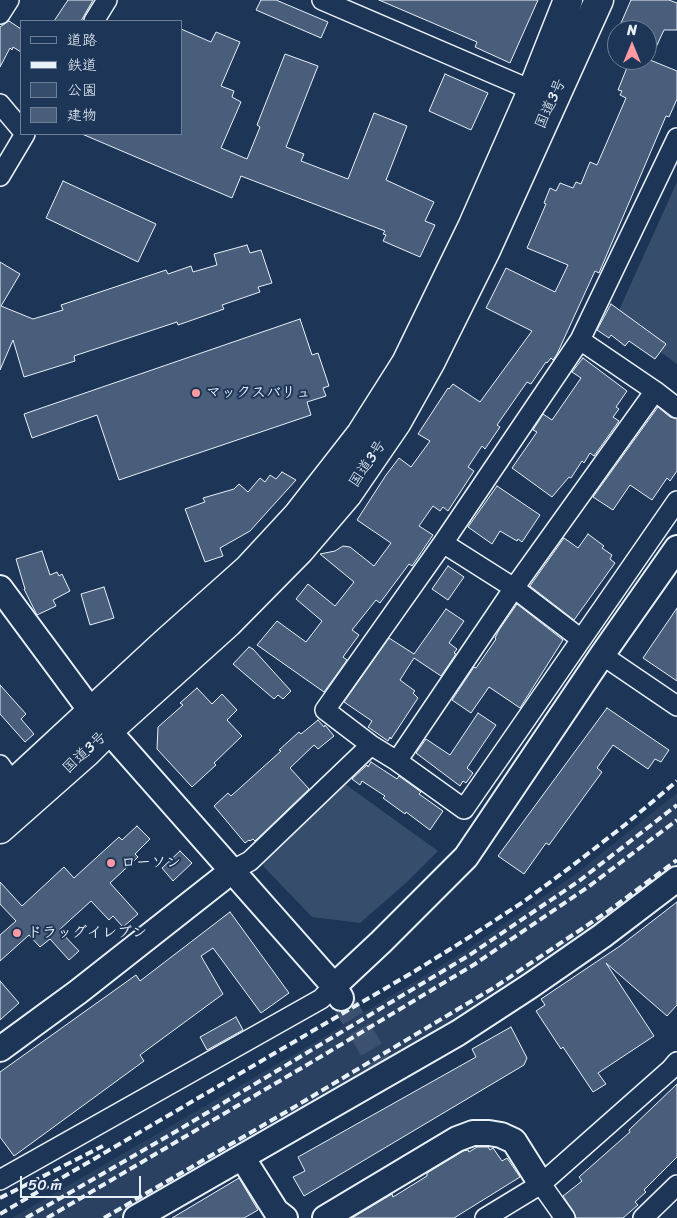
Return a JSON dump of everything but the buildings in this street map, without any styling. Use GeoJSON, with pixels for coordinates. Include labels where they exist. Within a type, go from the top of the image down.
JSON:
{"type":"FeatureCollection","features":[{"type":"Feature","properties":{"kind":"highway","name":"国道3号"},"geometry":{"type":"LineString","coordinates":[[542,95],[568,0]]}},
{"type":"Feature","properties":{"kind":"highway","name":"国道3号"},"geometry":{"type":"LineString","coordinates":[[4,782],[100,721],[298,516],[361,434],[406,363],[473,225],[542,95],[598,0]]}},
{"type":"Feature","properties":{"kind":"highway","name":"国道3号"},"geometry":{"type":"LineString","coordinates":[[0,829],[86,753],[100,721]]}},
{"type":"Feature","properties":{"kind":"street"},"geometry":{"type":"LineString","coordinates":[[0,14],[9,0]]}},
{"type":"Feature","properties":{"kind":"street"},"geometry":{"type":"LineString","coordinates":[[95,20],[107,0]]}},
{"type":"Feature","properties":{"kind":"street"},"geometry":{"type":"LineString","coordinates":[[322,0],[542,95]]}},
{"type":"Feature","properties":{"kind":"street"},"geometry":{"type":"LineString","coordinates":[[0,104],[20,128]]}},
{"type":"Feature","properties":{"kind":"street"},"geometry":{"type":"LineString","coordinates":[[0,176],[24,135]]}},
{"type":"Feature","properties":{"kind":"street"},"geometry":{"type":"LineString","coordinates":[[677,138],[580,340],[443,543],[325,710],[371,745],[397,761],[464,810],[677,501]]}},
{"type":"Feature","properties":{"kind":"street"},"geometry":{"type":"LineString","coordinates":[[580,340],[655,390],[677,408]]}},
{"type":"Feature","properties":{"kind":"street"},"geometry":{"type":"LineString","coordinates":[[397,761],[514,588],[655,390]]}},
{"type":"Feature","properties":{"kind":"street"},"geometry":{"type":"LineString","coordinates":[[443,543],[514,588],[581,639]]}},
{"type":"Feature","properties":{"kind":"street"},"geometry":{"type":"LineString","coordinates":[[0,1180],[338,992],[381,942],[466,857],[602,655],[677,548]]}},
{"type":"Feature","properties":{"kind":"street"},"geometry":{"type":"LineString","coordinates":[[0,588],[100,721],[233,870],[338,992]]}},
{"type":"Feature","properties":{"kind":"street"},"geometry":{"type":"LineString","coordinates":[[602,655],[677,706]]}},
{"type":"Feature","properties":{"kind":"street"},"geometry":{"type":"LineString","coordinates":[[0,1049],[78,992],[233,870],[250,861],[371,745]]}},
{"type":"Feature","properties":{"kind":"street"},"geometry":{"type":"LineString","coordinates":[[136,1218],[242,1157],[383,1069],[458,1032],[530,986],[602,936],[677,880]]}},
{"type":"Feature","properties":{"kind":"street"},"geometry":{"type":"LineString","coordinates":[[485,1218],[541,1184],[675,1069]]}},
{"type":"Feature","properties":{"kind":"street"},"geometry":{"type":"LineString","coordinates":[[325,1218],[457,1139],[473,1133],[489,1133],[514,1141],[565,1218]]}},
{"type":"Feature","properties":{"kind":"street"},"geometry":{"type":"LineString","coordinates":[[242,1157],[276,1211],[286,1218]]}},
{"type":"Feature","properties":{"kind":"street"},"geometry":{"type":"LineString","coordinates":[[643,1218],[677,1186]]}},
{"type":"Feature","properties":{"kind":"shaded area"},"geometry":{"type":"Polygon","coordinates":[[[677,793],[677,866],[598,928],[497,995],[118,1218],[12,1218],[319,1040],[465,951],[577,873],[677,793]]]}},
{"type":"Feature","properties":{"kind":"green space"},"geometry":{"type":"Polygon","coordinates":[[[677,182],[677,364],[615,319],[677,182]]]}},
{"type":"Feature","properties":{"kind":"green space"},"geometry":{"type":"Polygon","coordinates":[[[345,784],[438,851],[407,882],[360,923],[312,917],[264,867],[262,860],[345,784]]]}},
{"type":"Feature","properties":{"kind":"tunnel"},"geometry":{"type":"LineString","coordinates":[[341,998],[380,1064]]}},
{"type":"Feature","properties":{"kind":"railway"},"geometry":{"type":"LineString","coordinates":[[0,1214],[415,971],[468,938],[523,902],[572,866],[677,781]]}},
{"type":"Feature","properties":{"kind":"railway"},"geometry":{"type":"LineString","coordinates":[[26,1218],[180,1129],[468,956],[579,881],[677,805]]}},
{"type":"Feature","properties":{"kind":"railway"},"geometry":{"type":"LineString","coordinates":[[47,1218],[475,964],[588,887],[677,820]]}},
{"type":"Feature","properties":{"kind":"railway"},"geometry":{"type":"LineString","coordinates":[[104,1218],[495,987],[607,912],[677,860]]}},
{"type":"Feature","properties":{"kind":"railway"},"geometry":{"type":"LineString","coordinates":[[0,1198],[103,1146]]}},
{"type":"Feature","properties":{"kind":"place","name":"マックスバリュ"},"geometry":{"type":"Point","coordinates":[196,393]}},
{"type":"Feature","properties":{"kind":"place","name":"ローソン"},"geometry":{"type":"Point","coordinates":[111,863]}},
{"type":"Feature","properties":{"kind":"place","name":"ドラッグイレブン"},"geometry":{"type":"Point","coordinates":[17,933]}}]}
